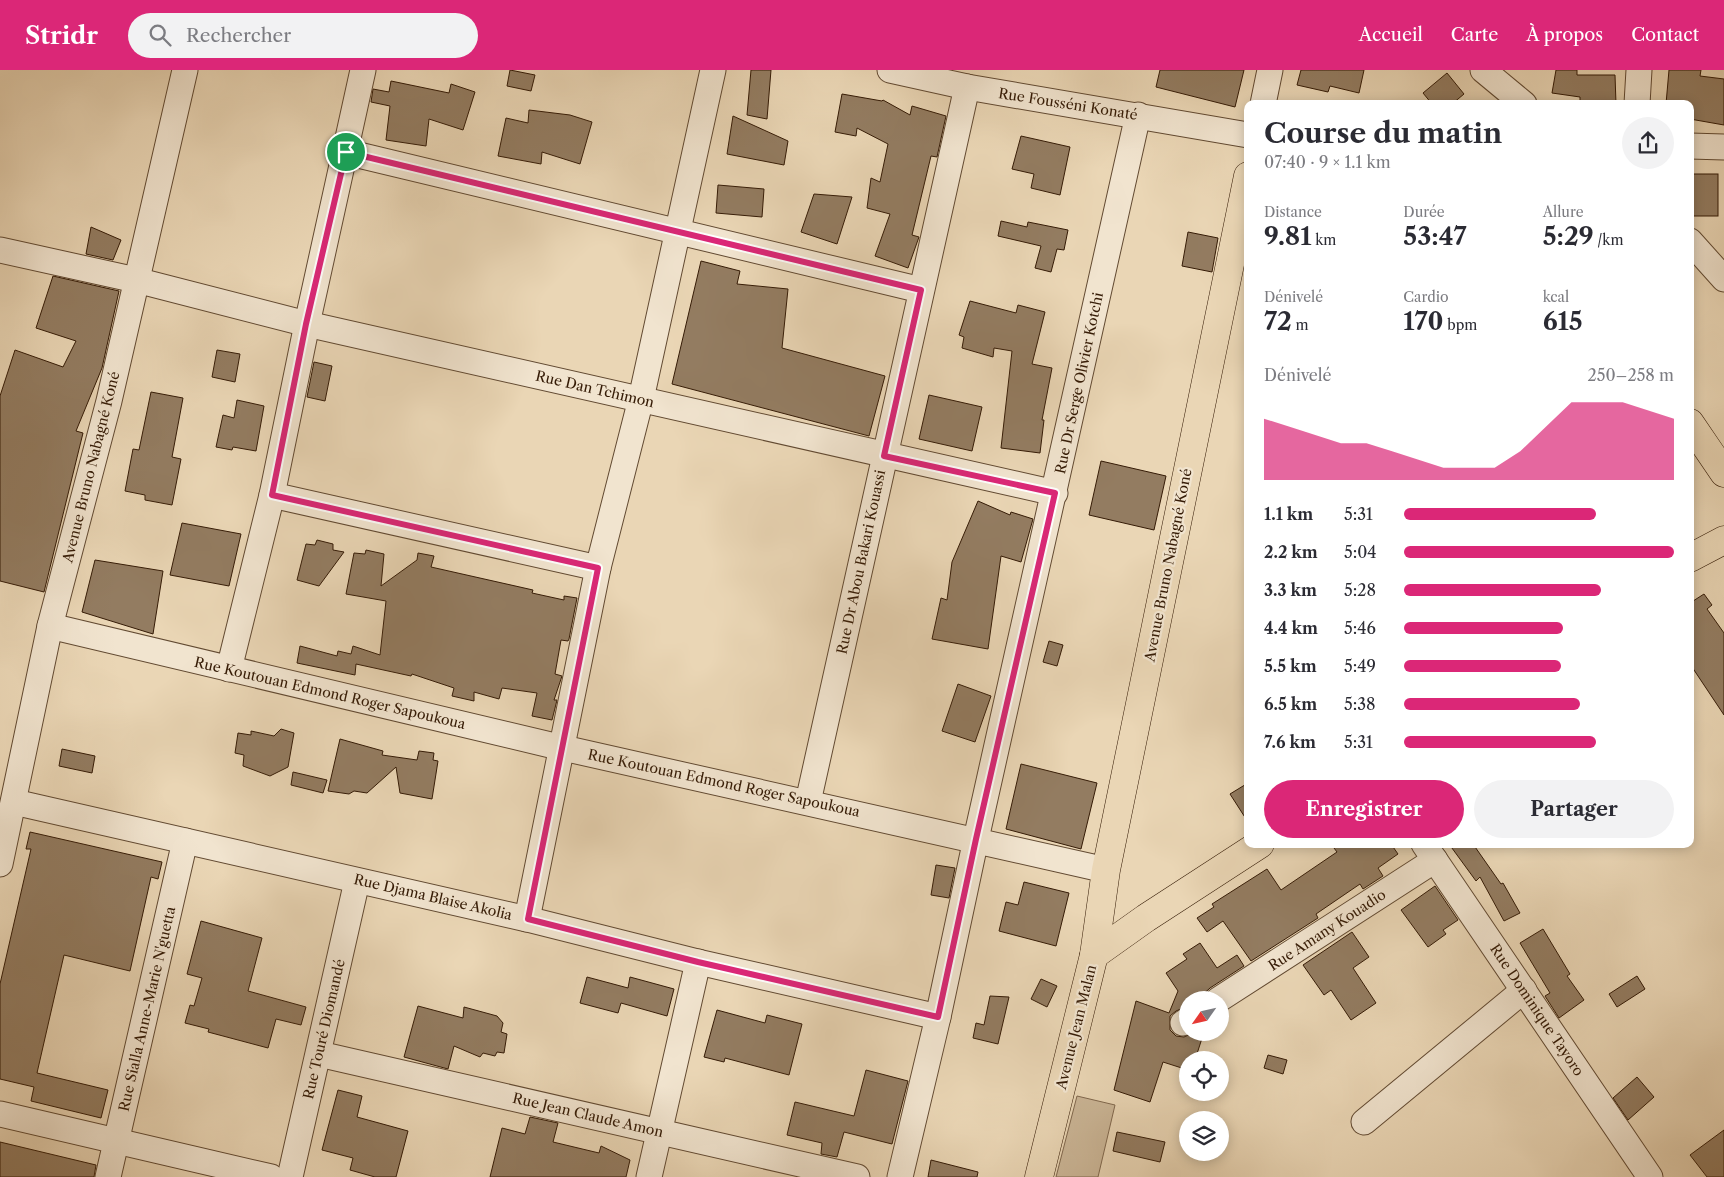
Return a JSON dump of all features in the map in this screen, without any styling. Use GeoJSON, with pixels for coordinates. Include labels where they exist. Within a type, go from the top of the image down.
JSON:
{"type":"FeatureCollection","features":[{"type":"Feature","properties":{"kind":"main road","name":"Avenue Bruno Nabagné Koné"},"geometry":{"type":"LineString","coordinates":[[1094,955],[1106,870],[1244,196]]}},
{"type":"Feature","properties":{"kind":"main road"},"geometry":{"type":"LineString","coordinates":[[1694,429],[1724,473]]}},
{"type":"Feature","properties":{"kind":"main road"},"geometry":{"type":"LineString","coordinates":[[1694,556],[1724,540]]}},
{"type":"Feature","properties":{"kind":"main road","name":"Avenue Jean Malan"},"geometry":{"type":"LineString","coordinates":[[1039,1177],[1094,955],[1146,918],[1254,848]]}},
{"type":"Feature","properties":{"kind":"street","name":"Avenue Bruno Nabagné Koné"},"geometry":{"type":"LineString","coordinates":[[0,864],[50,626],[109,401],[185,70]]}},
{"type":"Feature","properties":{"kind":"street"},"geometry":{"type":"LineString","coordinates":[[229,669],[272,495],[306,324],[364,70]]}},
{"type":"Feature","properties":{"kind":"street"},"geometry":{"type":"LineString","coordinates":[[528,919],[598,568],[641,399],[713,70]]}},
{"type":"Feature","properties":{"kind":"street","name":"Rue Fousséni Konaté"},"geometry":{"type":"LineString","coordinates":[[890,70],[967,87],[1244,134]]}},
{"type":"Feature","properties":{"kind":"street"},"geometry":{"type":"LineString","coordinates":[[1264,100],[1270,70]]}},
{"type":"Feature","properties":{"kind":"street"},"geometry":{"type":"LineString","coordinates":[[1483,70],[1519,100]]}},
{"type":"Feature","properties":{"kind":"street"},"geometry":{"type":"LineString","coordinates":[[1637,100],[1639,70]]}},
{"type":"Feature","properties":{"kind":"street","name":"Rue Dr Abou Bakari Kouassi"},"geometry":{"type":"LineString","coordinates":[[808,802],[967,87]]}},
{"type":"Feature","properties":{"kind":"street","name":"Rue Dr Serge Olivier Kotchi"},"geometry":{"type":"LineString","coordinates":[[900,1177],[938,1017],[1138,115]]}},
{"type":"Feature","properties":{"kind":"street"},"geometry":{"type":"LineString","coordinates":[[1694,146],[1724,147]]}},
{"type":"Feature","properties":{"kind":"street"},"geometry":{"type":"LineString","coordinates":[[346,152],[921,290]]}},
{"type":"Feature","properties":{"kind":"street"},"geometry":{"type":"LineString","coordinates":[[1694,245],[1724,278]]}},
{"type":"Feature","properties":{"kind":"street","name":"Rue Dan Tchimon"},"geometry":{"type":"LineString","coordinates":[[0,250],[136,280],[306,324],[884,456],[1055,493]]}},
{"type":"Feature","properties":{"kind":"street"},"geometry":{"type":"LineString","coordinates":[[272,495],[598,568]]}},
{"type":"Feature","properties":{"kind":"street","name":"Rue Koutouan Edmond Roger Sapoukoua"},"geometry":{"type":"LineString","coordinates":[[50,626],[563,748],[976,839],[1106,870]]}},
{"type":"Feature","properties":{"kind":"street","name":"Rue Djama Blaise Akolia"},"geometry":{"type":"LineString","coordinates":[[14,802],[528,919],[698,962],[938,1017]]}},
{"type":"Feature","properties":{"kind":"street","name":"Rue Sialla Anne-Marie N'guetta"},"geometry":{"type":"LineString","coordinates":[[108,1177],[185,841]]}},
{"type":"Feature","properties":{"kind":"street","name":"Rue Dominique Tayoro"},"geometry":{"type":"LineString","coordinates":[[1430,852],[1650,1177]]}},
{"type":"Feature","properties":{"kind":"street","name":"Rue Amany Kouadio"},"geometry":{"type":"LineString","coordinates":[[1229,992],[1430,852]]}},
{"type":"Feature","properties":{"kind":"street","name":"Rue Touré Diomandé"},"geometry":{"type":"LineString","coordinates":[[290,1177],[357,880]]}},
{"type":"Feature","properties":{"kind":"street"},"geometry":{"type":"LineString","coordinates":[[649,1177],[698,962]]}},
{"type":"Feature","properties":{"kind":"street"},"geometry":{"type":"LineString","coordinates":[[1364,1122],[1524,990]]}},
{"type":"Feature","properties":{"kind":"street","name":"Rue Jean Claude Amon"},"geometry":{"type":"LineString","coordinates":[[319,1054],[857,1177]]}},
{"type":"Feature","properties":{"kind":"street"},"geometry":{"type":"LineString","coordinates":[[0,1114],[270,1177]]}},
{"type":"Feature","properties":{"kind":"shaded area"},"geometry":{"type":"Polygon","coordinates":[[[1077,1096],[1115,1105],[1098,1177],[1056,1177],[1077,1096]]]}},
{"type":"Feature","properties":{"kind":"building"},"geometry":{"type":"Polygon","coordinates":[[[510,70],[535,75],[531,91],[507,86],[510,70]]]}},
{"type":"Feature","properties":{"kind":"building"},"geometry":{"type":"Polygon","coordinates":[[[751,70],[771,70],[767,119],[747,115],[751,70]]]}},
{"type":"Feature","properties":{"kind":"building"},"geometry":{"type":"Polygon","coordinates":[[[1160,70],[1244,70],[1235,107],[1156,87],[1160,70]]]}},
{"type":"Feature","properties":{"kind":"building"},"geometry":{"type":"Polygon","coordinates":[[[1301,70],[1364,70],[1359,93],[1330,86],[1328,92],[1297,85],[1301,70]]]}},
{"type":"Feature","properties":{"kind":"building"},"geometry":{"type":"Polygon","coordinates":[[[1556,70],[1577,70],[1577,75],[1615,75],[1616,100],[1580,100],[1580,97],[1552,93],[1556,70]]]}},
{"type":"Feature","properties":{"kind":"building"},"geometry":{"type":"Polygon","coordinates":[[[1669,70],[1701,70],[1700,76],[1724,79],[1724,125],[1694,120],[1694,100],[1666,100],[1669,70]]]}},
{"type":"Feature","properties":{"kind":"building"},"geometry":{"type":"Polygon","coordinates":[[[1447,73],[1464,94],[1457,100],[1429,100],[1423,93],[1447,73]]]}},
{"type":"Feature","properties":{"kind":"building"},"geometry":{"type":"Polygon","coordinates":[[[391,81],[449,93],[451,84],[475,92],[463,130],[429,119],[426,146],[386,140],[390,106],[371,102],[373,89],[389,92],[391,81]]]}},
{"type":"Feature","properties":{"kind":"building"},"geometry":{"type":"Polygon","coordinates":[[[842,94],[883,100],[910,115],[912,106],[946,116],[937,157],[931,156],[912,235],[919,237],[908,268],[875,256],[890,214],[867,208],[871,178],[880,182],[888,144],[857,128],[856,136],[835,132],[842,94]]]}},
{"type":"Feature","properties":{"kind":"building"},"geometry":{"type":"Polygon","coordinates":[[[529,110],[570,115],[592,122],[580,164],[542,152],[541,164],[498,156],[506,118],[528,123],[529,110]]]}},
{"type":"Feature","properties":{"kind":"building"},"geometry":{"type":"Polygon","coordinates":[[[733,116],[788,141],[784,165],[727,154],[733,116]]]}},
{"type":"Feature","properties":{"kind":"building"},"geometry":{"type":"Polygon","coordinates":[[[1021,136],[1070,147],[1060,195],[1031,188],[1034,174],[1012,169],[1021,136]]]}},
{"type":"Feature","properties":{"kind":"building"},"geometry":{"type":"Polygon","coordinates":[[[1694,174],[1718,174],[1718,216],[1694,216],[1694,174]]]}},
{"type":"Feature","properties":{"kind":"building"},"geometry":{"type":"Polygon","coordinates":[[[718,185],[764,189],[762,217],[716,213],[718,185]]]}},
{"type":"Feature","properties":{"kind":"building"},"geometry":{"type":"Polygon","coordinates":[[[814,194],[852,197],[837,244],[801,232],[814,194]]]}},
{"type":"Feature","properties":{"kind":"building"},"geometry":{"type":"Polygon","coordinates":[[[1001,221],[1027,227],[1028,222],[1068,230],[1064,250],[1057,249],[1051,272],[1035,268],[1041,246],[998,236],[1001,221]]]}},
{"type":"Feature","properties":{"kind":"building"},"geometry":{"type":"Polygon","coordinates":[[[91,227],[121,240],[113,260],[86,254],[91,227]]]}},
{"type":"Feature","properties":{"kind":"building"},"geometry":{"type":"Polygon","coordinates":[[[1188,232],[1218,238],[1212,272],[1182,266],[1188,232]]]}},
{"type":"Feature","properties":{"kind":"building"},"geometry":{"type":"Polygon","coordinates":[[[701,261],[740,271],[737,284],[788,289],[782,348],[885,376],[869,436],[672,384],[701,261]]]}},
{"type":"Feature","properties":{"kind":"building"},"geometry":{"type":"Polygon","coordinates":[[[53,276],[119,291],[102,368],[76,431],[83,433],[44,592],[0,581],[0,396],[15,350],[63,367],[76,341],[36,328],[53,276]]]}},
{"type":"Feature","properties":{"kind":"building"},"geometry":{"type":"Polygon","coordinates":[[[970,301],[1016,313],[1018,305],[1045,312],[1032,364],[1052,368],[1042,420],[1044,420],[1040,453],[1001,448],[1012,351],[994,348],[993,357],[962,348],[964,337],[959,335],[970,301]]]}},
{"type":"Feature","properties":{"kind":"building"},"geometry":{"type":"Polygon","coordinates":[[[217,350],[240,354],[235,382],[212,377],[217,350]]]}},
{"type":"Feature","properties":{"kind":"building"},"geometry":{"type":"Polygon","coordinates":[[[314,362],[332,366],[325,401],[307,397],[314,362]]]}},
{"type":"Feature","properties":{"kind":"building"},"geometry":{"type":"Polygon","coordinates":[[[151,392],[183,398],[172,457],[181,459],[172,505],[145,500],[145,495],[125,491],[133,449],[139,450],[151,392]]]}},
{"type":"Feature","properties":{"kind":"building"},"geometry":{"type":"Polygon","coordinates":[[[929,395],[982,407],[972,451],[919,439],[929,395]]]}},
{"type":"Feature","properties":{"kind":"building"},"geometry":{"type":"Polygon","coordinates":[[[237,400],[264,406],[256,451],[233,447],[232,450],[216,447],[223,415],[234,418],[237,400]]]}},
{"type":"Feature","properties":{"kind":"building"},"geometry":{"type":"Polygon","coordinates":[[[1101,461],[1166,476],[1154,530],[1089,515],[1101,461]]]}},
{"type":"Feature","properties":{"kind":"building"},"geometry":{"type":"Polygon","coordinates":[[[978,501],[1010,515],[1011,512],[1033,519],[1021,562],[1001,556],[988,649],[932,639],[941,598],[947,600],[952,562],[978,501]]]}},
{"type":"Feature","properties":{"kind":"building"},"geometry":{"type":"Polygon","coordinates":[[[182,523],[241,534],[229,586],[170,575],[182,523]]]}},
{"type":"Feature","properties":{"kind":"building"},"geometry":{"type":"Polygon","coordinates":[[[317,540],[333,544],[333,550],[344,552],[319,586],[297,580],[306,544],[315,545],[317,540]]]}},
{"type":"Feature","properties":{"kind":"building"},"geometry":{"type":"Polygon","coordinates":[[[366,550],[384,554],[381,586],[417,560],[418,553],[434,556],[431,567],[533,590],[532,593],[564,600],[564,596],[577,598],[569,639],[568,641],[561,640],[555,674],[562,676],[554,700],[557,700],[552,720],[532,716],[537,693],[502,688],[499,699],[474,692],[474,701],[452,696],[454,688],[412,674],[411,676],[356,664],[355,675],[297,663],[300,646],[337,656],[338,651],[351,654],[353,646],[380,655],[386,601],[346,594],[354,553],[365,554],[366,550]]]}},
{"type":"Feature","properties":{"kind":"building"},"geometry":{"type":"Polygon","coordinates":[[[95,560],[163,571],[153,634],[82,612],[95,560]]]}},
{"type":"Feature","properties":{"kind":"building"},"geometry":{"type":"Polygon","coordinates":[[[1704,594],[1712,605],[1707,609],[1724,633],[1724,715],[1694,670],[1694,600],[1704,594]]]}},
{"type":"Feature","properties":{"kind":"building"},"geometry":{"type":"Polygon","coordinates":[[[1049,641],[1063,645],[1057,666],[1043,662],[1049,641]]]}},
{"type":"Feature","properties":{"kind":"building"},"geometry":{"type":"Polygon","coordinates":[[[958,684],[991,696],[975,742],[942,731],[958,684]]]}},
{"type":"Feature","properties":{"kind":"building"},"geometry":{"type":"Polygon","coordinates":[[[281,729],[294,733],[288,767],[270,776],[243,766],[244,755],[235,753],[238,733],[251,735],[251,731],[274,736],[281,729]]]}},
{"type":"Feature","properties":{"kind":"building"},"geometry":{"type":"Polygon","coordinates":[[[340,739],[383,751],[382,755],[417,760],[419,751],[434,753],[433,760],[438,761],[432,799],[400,793],[396,767],[367,793],[354,791],[349,794],[328,791],[340,739]]]}},
{"type":"Feature","properties":{"kind":"building"},"geometry":{"type":"Polygon","coordinates":[[[62,749],[95,756],[92,773],[59,766],[62,749]]]}},
{"type":"Feature","properties":{"kind":"building"},"geometry":{"type":"Polygon","coordinates":[[[1021,764],[1097,783],[1081,849],[1006,829],[1021,764]]]}},
{"type":"Feature","properties":{"kind":"building"},"geometry":{"type":"Polygon","coordinates":[[[293,772],[327,780],[323,793],[291,785],[293,772]]]}},
{"type":"Feature","properties":{"kind":"building"},"geometry":{"type":"Polygon","coordinates":[[[1244,785],[1244,816],[1230,794],[1244,785]]]}},
{"type":"Feature","properties":{"kind":"building"},"geometry":{"type":"Polygon","coordinates":[[[30,832],[162,862],[158,879],[151,877],[130,971],[64,955],[37,1073],[108,1090],[101,1118],[31,1101],[34,1087],[0,1079],[0,984],[31,849],[26,849],[30,832]]]}},
{"type":"Feature","properties":{"kind":"building"},"geometry":{"type":"Polygon","coordinates":[[[1334,848],[1394,848],[1398,854],[1378,868],[1383,876],[1363,889],[1360,884],[1316,914],[1318,918],[1251,961],[1223,921],[1207,932],[1197,918],[1214,907],[1212,904],[1267,869],[1281,890],[1337,852],[1334,848]]]}},
{"type":"Feature","properties":{"kind":"building"},"geometry":{"type":"Polygon","coordinates":[[[1452,848],[1476,848],[1501,884],[1503,883],[1520,913],[1504,921],[1480,877],[1476,881],[1452,848]]]}},
{"type":"Feature","properties":{"kind":"building"},"geometry":{"type":"Polygon","coordinates":[[[936,865],[955,868],[949,898],[931,895],[936,865]]]}},
{"type":"Feature","properties":{"kind":"building"},"geometry":{"type":"Polygon","coordinates":[[[1024,882],[1069,893],[1056,946],[999,931],[1006,902],[1018,905],[1024,882]]]}},
{"type":"Feature","properties":{"kind":"building"},"geometry":{"type":"Polygon","coordinates":[[[1435,886],[1458,920],[1443,930],[1446,934],[1428,947],[1401,910],[1435,886]]]}},
{"type":"Feature","properties":{"kind":"building"},"geometry":{"type":"Polygon","coordinates":[[[201,921],[262,938],[248,991],[306,1007],[301,1025],[276,1019],[268,1048],[208,1032],[209,1029],[185,1023],[190,1005],[194,1006],[202,978],[187,974],[201,921]]]}},
{"type":"Feature","properties":{"kind":"building"},"geometry":{"type":"Polygon","coordinates":[[[1543,929],[1570,974],[1567,976],[1584,1000],[1559,1018],[1545,996],[1550,993],[1520,943],[1543,929]]]}},
{"type":"Feature","properties":{"kind":"building"},"geometry":{"type":"Polygon","coordinates":[[[1352,932],[1369,957],[1353,968],[1376,1003],[1351,1020],[1331,990],[1324,995],[1303,965],[1352,932]]]}},
{"type":"Feature","properties":{"kind":"building"},"geometry":{"type":"Polygon","coordinates":[[[1200,943],[1217,968],[1237,955],[1244,966],[1207,991],[1179,991],[1179,1010],[1170,1016],[1170,1030],[1179,1036],[1179,1041],[1201,1041],[1198,1051],[1179,1051],[1179,1067],[1163,1062],[1150,1102],[1114,1090],[1136,1001],[1169,1013],[1178,991],[1166,973],[1187,959],[1183,954],[1200,943]]]}},
{"type":"Feature","properties":{"kind":"building"},"geometry":{"type":"Polygon","coordinates":[[[1637,976],[1645,989],[1617,1007],[1609,994],[1637,976]]]}},
{"type":"Feature","properties":{"kind":"building"},"geometry":{"type":"Polygon","coordinates":[[[587,977],[628,988],[630,977],[674,989],[667,1016],[621,1003],[618,1013],[580,1003],[587,977]]]}},
{"type":"Feature","properties":{"kind":"building"},"geometry":{"type":"Polygon","coordinates":[[[1041,979],[1057,986],[1047,1007],[1031,999],[1041,979]]]}},
{"type":"Feature","properties":{"kind":"building"},"geometry":{"type":"Polygon","coordinates":[[[990,996],[1009,997],[998,1044],[973,1038],[976,1023],[984,1025],[990,996]]]}},
{"type":"Feature","properties":{"kind":"building"},"geometry":{"type":"Polygon","coordinates":[[[418,1006],[463,1018],[464,1007],[497,1016],[503,1023],[501,1032],[507,1034],[504,1053],[497,1052],[495,1056],[483,1053],[480,1057],[454,1046],[448,1069],[404,1057],[418,1006]]]}},
{"type":"Feature","properties":{"kind":"building"},"geometry":{"type":"Polygon","coordinates":[[[717,1010],[765,1023],[767,1015],[802,1024],[789,1075],[725,1058],[724,1062],[704,1057],[717,1010]]]}},
{"type":"Feature","properties":{"kind":"building"},"geometry":{"type":"Polygon","coordinates":[[[1268,1055],[1287,1060],[1283,1074],[1264,1068],[1268,1055]]]}},
{"type":"Feature","properties":{"kind":"building"},"geometry":{"type":"Polygon","coordinates":[[[866,1070],[908,1081],[892,1144],[844,1132],[837,1157],[821,1154],[822,1143],[787,1135],[795,1102],[854,1116],[866,1070]]]}},
{"type":"Feature","properties":{"kind":"building"},"geometry":{"type":"Polygon","coordinates":[[[1637,1077],[1654,1097],[1628,1120],[1613,1098],[1637,1077]]]}},
{"type":"Feature","properties":{"kind":"building"},"geometry":{"type":"Polygon","coordinates":[[[338,1090],[362,1096],[357,1117],[408,1131],[396,1177],[375,1177],[350,1170],[353,1158],[322,1150],[338,1090]]]}},
{"type":"Feature","properties":{"kind":"building"},"geometry":{"type":"Polygon","coordinates":[[[530,1117],[558,1123],[553,1142],[599,1153],[601,1146],[630,1160],[626,1177],[490,1177],[502,1128],[525,1134],[530,1117]]]}},
{"type":"Feature","properties":{"kind":"building"},"geometry":{"type":"Polygon","coordinates":[[[1724,1130],[1724,1177],[1707,1177],[1690,1155],[1724,1130]]]}},
{"type":"Feature","properties":{"kind":"building"},"geometry":{"type":"Polygon","coordinates":[[[1117,1132],[1165,1142],[1160,1162],[1113,1151],[1117,1132]]]}},
{"type":"Feature","properties":{"kind":"building"},"geometry":{"type":"Polygon","coordinates":[[[0,1142],[96,1165],[94,1177],[0,1177],[0,1142]]]}},
{"type":"Feature","properties":{"kind":"building"},"geometry":{"type":"Polygon","coordinates":[[[931,1160],[978,1172],[977,1177],[928,1177],[931,1160]]]}},
{"type":"Feature","properties":{"kind":"route"},"geometry":{"type":"LineString","coordinates":[[346,152],[921,290],[884,456],[1055,493],[976,839],[938,1017],[698,962],[528,919],[598,568],[272,495],[306,324],[346,152]]}}]}
